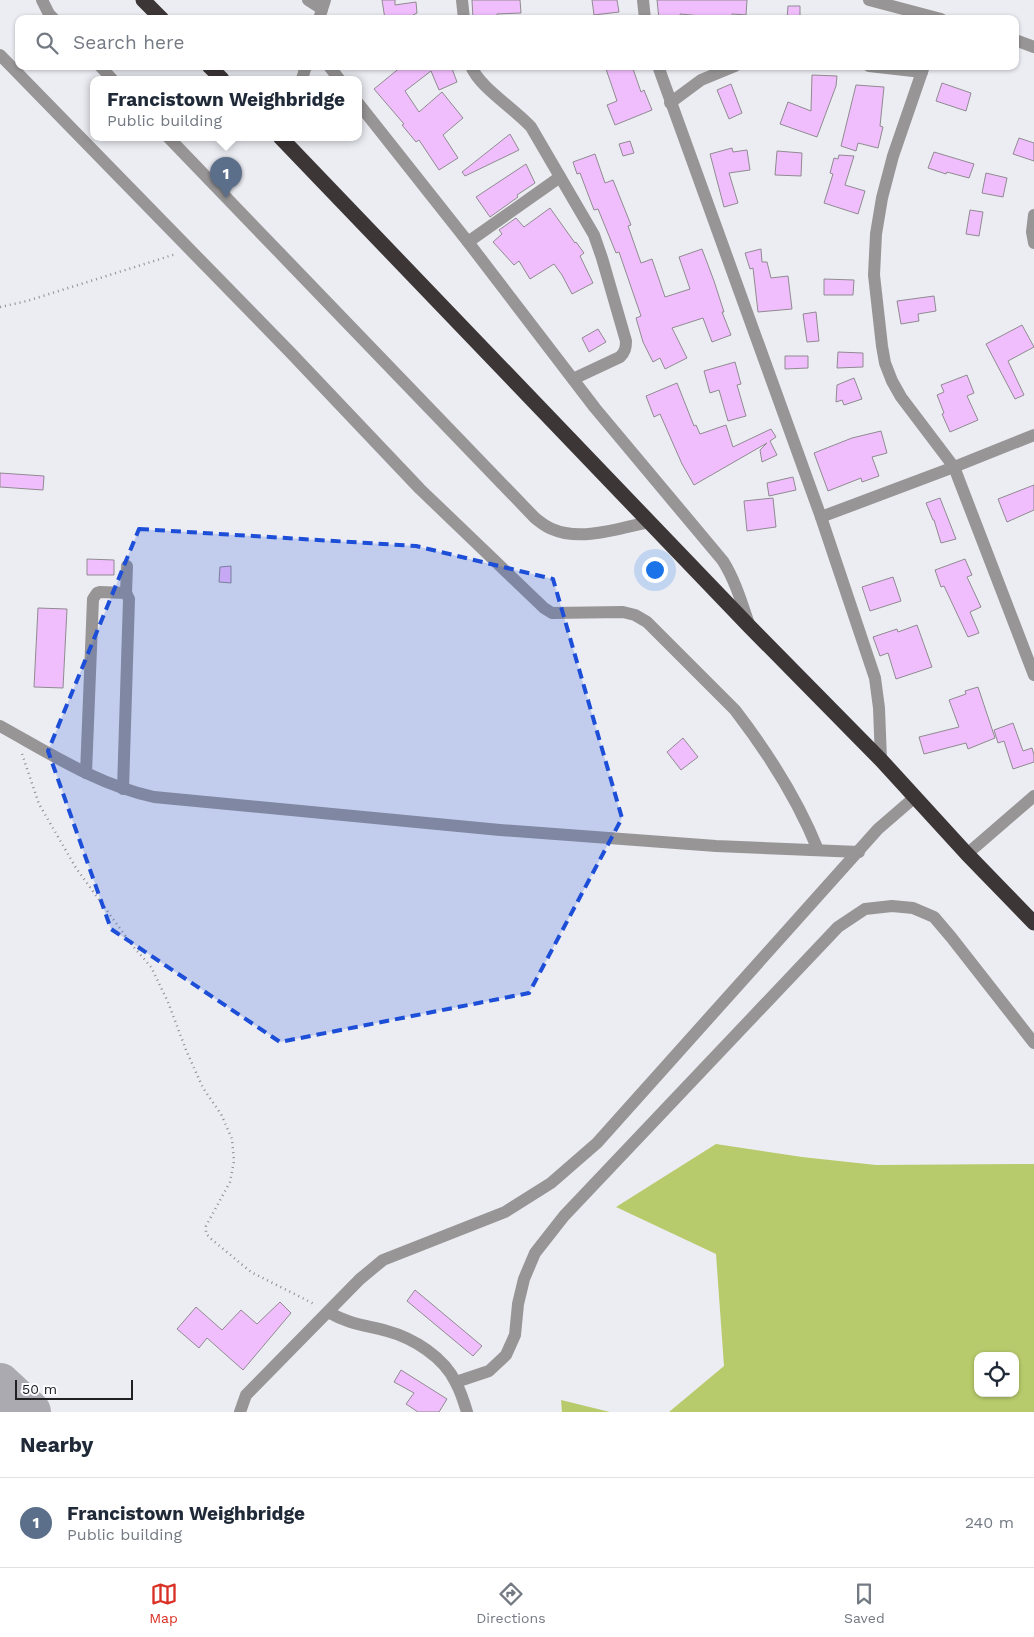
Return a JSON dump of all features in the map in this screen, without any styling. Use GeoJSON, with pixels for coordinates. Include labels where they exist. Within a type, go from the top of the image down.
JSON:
{"type":"FeatureCollection","features":[{"type":"Feature","properties":{"kind":"highway"},"geometry":{"type":"LineString","coordinates":[[143,0],[158,15]]}},
{"type":"Feature","properties":{"kind":"highway"},"geometry":{"type":"LineString","coordinates":[[286,141],[649,522],[881,760],[967,854],[1034,923]]}},
{"type":"Feature","properties":{"kind":"street"},"geometry":{"type":"LineString","coordinates":[[42,0],[51,15]]}},
{"type":"Feature","properties":{"kind":"street"},"geometry":{"type":"LineString","coordinates":[[308,0],[322,9]]}},
{"type":"Feature","properties":{"kind":"street"},"geometry":{"type":"LineString","coordinates":[[462,0],[464,15]]}},
{"type":"Feature","properties":{"kind":"street"},"geometry":{"type":"LineString","coordinates":[[643,0],[645,15]]}},
{"type":"Feature","properties":{"kind":"street"},"geometry":{"type":"LineString","coordinates":[[869,0],[926,15]]}},
{"type":"Feature","properties":{"kind":"street"},"geometry":{"type":"LineString","coordinates":[[1019,41],[1034,47]]}},
{"type":"Feature","properties":{"kind":"street"},"geometry":{"type":"LineString","coordinates":[[0,55],[420,489],[544,608],[552,613],[623,612],[635,615],[647,622],[735,710],[747,725],[796,800],[818,850]]}},
{"type":"Feature","properties":{"kind":"street"},"geometry":{"type":"LineString","coordinates":[[474,70],[481,82],[522,116],[532,127],[598,246],[626,341],[624,353],[620,357],[573,379]]}},
{"type":"Feature","properties":{"kind":"street"},"geometry":{"type":"LineString","coordinates":[[659,70],[821,517],[875,678],[879,708],[881,760]]}},
{"type":"Feature","properties":{"kind":"street"},"geometry":{"type":"LineString","coordinates":[[670,103],[701,80],[725,70]]}},
{"type":"Feature","properties":{"kind":"street"},"geometry":{"type":"LineString","coordinates":[[923,70],[893,156],[882,198],[876,234],[874,275],[885,363],[901,397],[954,467],[1034,675]]}},
{"type":"Feature","properties":{"kind":"street"},"geometry":{"type":"LineString","coordinates":[[362,108],[634,456],[723,561],[731,574],[750,627]]}},
{"type":"Feature","properties":{"kind":"street"},"geometry":{"type":"LineString","coordinates":[[172,141],[535,518],[551,529],[569,534],[586,534],[649,522]]}},
{"type":"Feature","properties":{"kind":"street"},"geometry":{"type":"LineString","coordinates":[[468,242],[560,177]]}},
{"type":"Feature","properties":{"kind":"street"},"geometry":{"type":"LineString","coordinates":[[1034,215],[1032,232],[1034,243]]}},
{"type":"Feature","properties":{"kind":"street"},"geometry":{"type":"LineString","coordinates":[[821,517],[1034,435]]}},
{"type":"Feature","properties":{"kind":"street"},"geometry":{"type":"LineString","coordinates":[[123,789],[130,600],[126,593],[127,566]]}},
{"type":"Feature","properties":{"kind":"street"},"geometry":{"type":"LineString","coordinates":[[86,773],[93,599],[100,592],[126,593]]}},
{"type":"Feature","properties":{"kind":"street"},"geometry":{"type":"LineString","coordinates":[[0,726],[86,773],[123,789],[146,795],[500,830],[706,845],[859,852]]}},
{"type":"Feature","properties":{"kind":"street"},"geometry":{"type":"LineString","coordinates":[[240,1412],[246,1395],[360,1279],[383,1260],[505,1212],[551,1183],[597,1143],[878,830],[914,796]]}},
{"type":"Feature","properties":{"kind":"street"},"geometry":{"type":"LineString","coordinates":[[967,854],[1034,796]]}},
{"type":"Feature","properties":{"kind":"street"},"geometry":{"type":"LineString","coordinates":[[456,1382],[489,1371],[506,1355],[515,1335],[518,1304],[524,1278],[535,1253],[564,1216],[838,927],[865,909],[892,906],[912,908],[934,917],[1034,1043]]}},
{"type":"Feature","properties":{"kind":"street"},"geometry":{"type":"LineString","coordinates":[[328,1312],[343,1320],[405,1337],[433,1354],[456,1382],[467,1412]]}},
{"type":"Feature","properties":{"kind":"path"},"geometry":{"type":"LineString","coordinates":[[0,307],[27,301],[190,250]]}},
{"type":"Feature","properties":{"kind":"path"},"geometry":{"type":"LineString","coordinates":[[14,734],[40,804],[76,868],[132,945],[151,967],[168,1002],[203,1088],[221,1114],[232,1139],[234,1160],[230,1182],[206,1226],[206,1233],[251,1272],[328,1312]]}},
{"type":"Feature","properties":{"kind":"highlighted area"},"geometry":{"type":"Polygon","coordinates":[[[139,529],[416,546],[553,579],[622,818],[529,993],[280,1042],[111,929],[48,751],[139,529]]]}},
{"type":"Feature","properties":{"kind":"green space"},"geometry":{"type":"Polygon","coordinates":[[[716,1144],[802,1157],[876,1165],[1034,1164],[1034,1412],[669,1412],[724,1366],[716,1254],[616,1207],[716,1144]]]}},
{"type":"Feature","properties":{"kind":"green space"},"geometry":{"type":"Polygon","coordinates":[[[561,1400],[610,1412],[562,1412],[561,1400]]]}},
{"type":"Feature","properties":{"kind":"building"},"geometry":{"type":"Polygon","coordinates":[[[382,0],[395,0],[395,5],[416,2],[417,13],[413,15],[384,15],[382,0]]]}},
{"type":"Feature","properties":{"kind":"building"},"geometry":{"type":"Polygon","coordinates":[[[472,0],[520,0],[521,13],[473,15],[472,0]]]}},
{"type":"Feature","properties":{"kind":"building"},"geometry":{"type":"Polygon","coordinates":[[[592,0],[617,0],[619,12],[594,15],[592,0]]]}},
{"type":"Feature","properties":{"kind":"building"},"geometry":{"type":"Polygon","coordinates":[[[657,0],[747,0],[746,15],[659,15],[657,0]]]}},
{"type":"Feature","properties":{"kind":"building"},"geometry":{"type":"Polygon","coordinates":[[[788,6],[800,6],[800,15],[787,15],[788,6]]]}},
{"type":"Feature","properties":{"kind":"building"},"geometry":{"type":"Polygon","coordinates":[[[397,70],[452,70],[457,82],[439,90],[431,71],[405,91],[419,112],[442,92],[463,118],[443,135],[458,158],[439,170],[419,140],[416,142],[402,125],[404,124],[374,89],[397,70]]]}},
{"type":"Feature","properties":{"kind":"building"},"geometry":{"type":"Polygon","coordinates":[[[606,70],[633,70],[641,92],[644,90],[652,110],[615,125],[607,105],[617,101],[606,70]]]}},
{"type":"Feature","properties":{"kind":"building"},"geometry":{"type":"Polygon","coordinates":[[[812,75],[837,76],[836,86],[817,137],[780,124],[788,102],[811,111],[812,75]]]}},
{"type":"Feature","properties":{"kind":"building"},"geometry":{"type":"Polygon","coordinates":[[[942,83],[971,93],[966,111],[936,101],[942,83]]]}},
{"type":"Feature","properties":{"kind":"building"},"geometry":{"type":"Polygon","coordinates":[[[731,84],[742,113],[729,119],[717,90],[731,84]]]}},
{"type":"Feature","properties":{"kind":"building"},"geometry":{"type":"Polygon","coordinates":[[[856,85],[884,87],[880,126],[883,127],[878,148],[858,143],[856,151],[841,146],[856,85]]]}},
{"type":"Feature","properties":{"kind":"building"},"geometry":{"type":"Polygon","coordinates":[[[510,134],[519,150],[465,176],[462,172],[510,134]]]}},
{"type":"Feature","properties":{"kind":"building"},"geometry":{"type":"Polygon","coordinates":[[[1019,138],[1034,143],[1034,161],[1013,154],[1019,138]]]}},
{"type":"Feature","properties":{"kind":"building"},"geometry":{"type":"Polygon","coordinates":[[[630,141],[634,153],[623,156],[619,144],[630,141]]]}},
{"type":"Feature","properties":{"kind":"building"},"geometry":{"type":"Polygon","coordinates":[[[732,148],[733,152],[747,150],[750,170],[729,173],[738,203],[724,207],[710,154],[732,148]]]}},
{"type":"Feature","properties":{"kind":"building"},"geometry":{"type":"Polygon","coordinates":[[[777,151],[802,153],[801,176],[775,175],[777,151]]]}},
{"type":"Feature","properties":{"kind":"building"},"geometry":{"type":"Polygon","coordinates":[[[934,152],[974,164],[969,178],[947,172],[946,174],[928,168],[934,152]]]}},
{"type":"Feature","properties":{"kind":"building"},"geometry":{"type":"Polygon","coordinates":[[[595,154],[605,183],[613,180],[631,225],[628,226],[641,263],[652,259],[665,297],[690,289],[679,257],[702,249],[731,335],[712,342],[703,318],[672,328],[687,358],[665,369],[660,358],[653,362],[643,342],[636,318],[641,316],[619,252],[616,253],[598,209],[594,210],[580,173],[577,174],[573,162],[595,154]]]}},
{"type":"Feature","properties":{"kind":"building"},"geometry":{"type":"Polygon","coordinates":[[[839,155],[854,156],[845,185],[865,191],[858,214],[824,203],[833,174],[830,173],[834,158],[838,159],[839,155]]]}},
{"type":"Feature","properties":{"kind":"building"},"geometry":{"type":"Polygon","coordinates":[[[526,164],[535,183],[490,217],[476,197],[526,164]]]}},
{"type":"Feature","properties":{"kind":"building"},"geometry":{"type":"Polygon","coordinates":[[[986,173],[1007,178],[1003,197],[982,193],[986,173]]]}},
{"type":"Feature","properties":{"kind":"building"},"geometry":{"type":"Polygon","coordinates":[[[550,208],[584,253],[580,256],[593,283],[572,294],[554,264],[530,279],[519,261],[514,265],[493,242],[502,234],[499,230],[516,218],[524,227],[550,208]]]}},
{"type":"Feature","properties":{"kind":"building"},"geometry":{"type":"Polygon","coordinates":[[[970,210],[983,212],[979,236],[966,234],[970,210]]]}},
{"type":"Feature","properties":{"kind":"building"},"geometry":{"type":"Polygon","coordinates":[[[761,249],[762,262],[767,262],[771,278],[788,276],[792,309],[758,312],[753,268],[750,269],[745,253],[761,249]]]}},
{"type":"Feature","properties":{"kind":"building"},"geometry":{"type":"Polygon","coordinates":[[[824,279],[854,280],[853,295],[824,295],[824,279]]]}},
{"type":"Feature","properties":{"kind":"building"},"geometry":{"type":"Polygon","coordinates":[[[934,296],[936,311],[918,314],[919,321],[901,324],[897,301],[934,296]]]}},
{"type":"Feature","properties":{"kind":"building"},"geometry":{"type":"Polygon","coordinates":[[[816,312],[819,341],[807,342],[803,314],[816,312]]]}},
{"type":"Feature","properties":{"kind":"building"},"geometry":{"type":"Polygon","coordinates":[[[1022,325],[1034,347],[1008,361],[1024,395],[1015,399],[986,344],[1022,325]]]}},
{"type":"Feature","properties":{"kind":"building"},"geometry":{"type":"Polygon","coordinates":[[[598,329],[606,342],[589,352],[582,338],[598,329]]]}},
{"type":"Feature","properties":{"kind":"building"},"geometry":{"type":"Polygon","coordinates":[[[838,352],[863,353],[863,367],[837,368],[838,352]]]}},
{"type":"Feature","properties":{"kind":"building"},"geometry":{"type":"Polygon","coordinates":[[[785,356],[808,356],[808,368],[785,369],[785,356]]]}},
{"type":"Feature","properties":{"kind":"building"},"geometry":{"type":"Polygon","coordinates":[[[735,362],[741,384],[737,385],[746,416],[728,421],[719,390],[710,393],[704,371],[735,362]]]}},
{"type":"Feature","properties":{"kind":"building"},"geometry":{"type":"Polygon","coordinates":[[[967,375],[974,393],[967,396],[978,420],[950,432],[942,414],[944,413],[937,395],[944,392],[941,385],[967,375]]]}},
{"type":"Feature","properties":{"kind":"building"},"geometry":{"type":"Polygon","coordinates":[[[854,378],[862,399],[844,405],[842,400],[836,402],[837,385],[854,378]]]}},
{"type":"Feature","properties":{"kind":"building"},"geometry":{"type":"Polygon","coordinates":[[[677,383],[694,426],[696,425],[700,434],[726,425],[733,447],[771,429],[776,437],[770,441],[777,455],[762,462],[760,450],[767,443],[694,485],[682,464],[660,414],[654,417],[646,396],[677,383]]]}},
{"type":"Feature","properties":{"kind":"building"},"geometry":{"type":"Polygon","coordinates":[[[881,431],[887,453],[872,457],[879,476],[862,482],[861,478],[828,491],[814,453],[852,438],[881,431]]]}},
{"type":"Feature","properties":{"kind":"building"},"geometry":{"type":"Polygon","coordinates":[[[0,473],[44,476],[43,490],[0,487],[0,473]]]}},
{"type":"Feature","properties":{"kind":"building"},"geometry":{"type":"Polygon","coordinates":[[[793,477],[796,490],[769,496],[767,483],[793,477]]]}},
{"type":"Feature","properties":{"kind":"building"},"geometry":{"type":"Polygon","coordinates":[[[1034,485],[1034,510],[1007,522],[998,499],[1034,485]]]}},
{"type":"Feature","properties":{"kind":"building"},"geometry":{"type":"Polygon","coordinates":[[[773,498],[776,527],[747,531],[744,501],[773,498]]]}},
{"type":"Feature","properties":{"kind":"building"},"geometry":{"type":"Polygon","coordinates":[[[940,498],[956,539],[941,543],[934,520],[926,503],[940,498]]]}},
{"type":"Feature","properties":{"kind":"building"},"geometry":{"type":"Polygon","coordinates":[[[87,559],[114,560],[114,575],[87,575],[87,559]]]}},
{"type":"Feature","properties":{"kind":"building"},"geometry":{"type":"Polygon","coordinates":[[[965,559],[972,575],[967,577],[981,607],[970,612],[979,633],[968,637],[944,586],[941,587],[935,570],[965,559]]]}},
{"type":"Feature","properties":{"kind":"building"},"geometry":{"type":"Polygon","coordinates":[[[231,566],[231,583],[219,582],[220,567],[231,566]]]}},
{"type":"Feature","properties":{"kind":"building"},"geometry":{"type":"Polygon","coordinates":[[[893,577],[901,601],[870,611],[862,587],[893,577]]]}},
{"type":"Feature","properties":{"kind":"building"},"geometry":{"type":"Polygon","coordinates":[[[38,608],[67,609],[63,688],[34,687],[38,608]]]}},
{"type":"Feature","properties":{"kind":"building"},"geometry":{"type":"Polygon","coordinates":[[[917,625],[932,667],[896,679],[888,653],[880,656],[873,637],[897,629],[898,632],[917,625]]]}},
{"type":"Feature","properties":{"kind":"building"},"geometry":{"type":"Polygon","coordinates":[[[978,687],[995,738],[968,749],[966,743],[924,754],[919,737],[959,727],[949,700],[966,694],[965,691],[978,687]]]}},
{"type":"Feature","properties":{"kind":"building"},"geometry":{"type":"Polygon","coordinates":[[[1013,723],[1023,751],[1032,748],[1034,762],[1013,769],[1004,741],[998,743],[994,730],[1013,723]]]}},
{"type":"Feature","properties":{"kind":"building"},"geometry":{"type":"Polygon","coordinates":[[[683,738],[698,757],[681,770],[667,752],[683,738]]]}},
{"type":"Feature","properties":{"kind":"building"},"geometry":{"type":"Polygon","coordinates":[[[415,1290],[482,1346],[473,1356],[407,1301],[415,1290]]]}},
{"type":"Feature","properties":{"kind":"building"},"geometry":{"type":"Polygon","coordinates":[[[280,1302],[291,1313],[243,1370],[207,1338],[199,1348],[177,1329],[196,1307],[222,1330],[241,1310],[257,1324],[280,1302]]]}},
{"type":"Feature","properties":{"kind":"building"},"geometry":{"type":"Polygon","coordinates":[[[401,1370],[447,1399],[439,1412],[418,1412],[406,1404],[414,1393],[394,1382],[401,1370]]]}},
{"type":"Feature","properties":{"kind":"taxiway"},"geometry":{"type":"LineString","coordinates":[[0,1384],[30,1412]]}},
{"type":"Feature","properties":{"kind":"place","name":"Francistown Weighbridge"},"geometry":{"type":"Point","coordinates":[226,198]}}]}
